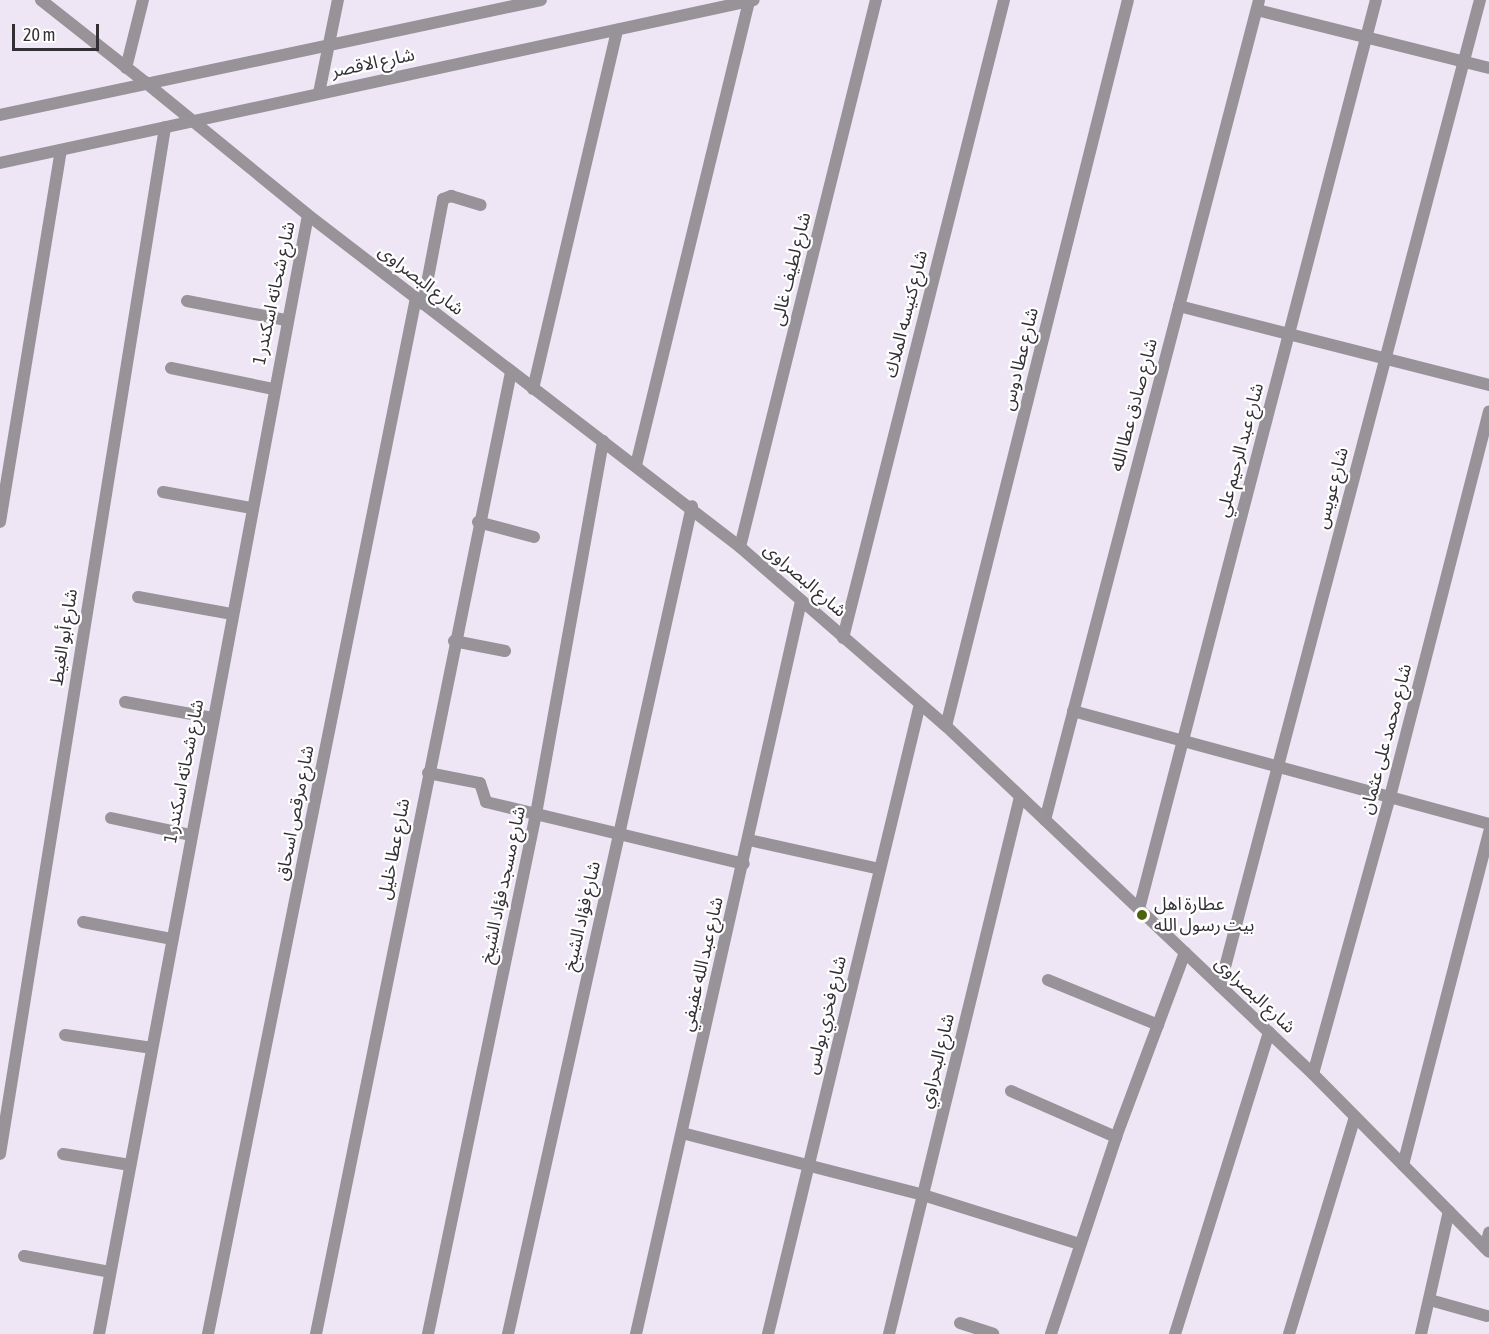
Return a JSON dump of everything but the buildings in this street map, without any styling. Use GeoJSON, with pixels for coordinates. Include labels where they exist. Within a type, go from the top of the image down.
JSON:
{"type":"FeatureCollection","features":[{"type":"Feature","properties":{"kind":"street","name":"شارع البصراوى"},"geometry":{"type":"LineString","coordinates":[[40,0],[308,215],[533,389],[692,506],[740,547],[946,726],[1313,1074],[1487,1250]]}},
{"type":"Feature","properties":{"kind":"street"},"geometry":{"type":"LineString","coordinates":[[126,68],[143,0]]}},
{"type":"Feature","properties":{"kind":"street"},"geometry":{"type":"LineString","coordinates":[[319,93],[339,0]]}},
{"type":"Feature","properties":{"kind":"street","name":"شارع الاقصر"},"geometry":{"type":"LineString","coordinates":[[0,116],[500,4],[541,0]]}},
{"type":"Feature","properties":{"kind":"street","name":"شارع لطيف غالى"},"geometry":{"type":"LineString","coordinates":[[740,547],[876,0]]}},
{"type":"Feature","properties":{"kind":"street","name":"شارع كنيسه الملاك"},"geometry":{"type":"LineString","coordinates":[[843,638],[1004,0]]}},
{"type":"Feature","properties":{"kind":"street","name":"شارع عطا دوس"},"geometry":{"type":"LineString","coordinates":[[946,726],[1128,0]]}},
{"type":"Feature","properties":{"kind":"street","name":"شارع عبد الرحيم علي"},"geometry":{"type":"LineString","coordinates":[[1139,909],[1376,0]]}},
{"type":"Feature","properties":{"kind":"street","name":"شارع عويس"},"geometry":{"type":"LineString","coordinates":[[1220,986],[1480,0]]}},
{"type":"Feature","properties":{"kind":"street"},"geometry":{"type":"LineString","coordinates":[[636,465],[751,1]]}},
{"type":"Feature","properties":{"kind":"street","name":"شارع الاقصر"},"geometry":{"type":"LineString","coordinates":[[0,163],[751,1]]}},
{"type":"Feature","properties":{"kind":"street"},"geometry":{"type":"LineString","coordinates":[[1258,5],[1366,38],[1489,68]]}},
{"type":"Feature","properties":{"kind":"street","name":"شارع صادق عطا الله"},"geometry":{"type":"LineString","coordinates":[[1045,820],[1258,5]]}},
{"type":"Feature","properties":{"kind":"street"},"geometry":{"type":"LineString","coordinates":[[533,389],[616,30]]}},
{"type":"Feature","properties":{"kind":"street","name":"شارع أبو الغيط"},"geometry":{"type":"LineString","coordinates":[[0,1154],[165,127]]}},
{"type":"Feature","properties":{"kind":"street"},"geometry":{"type":"LineString","coordinates":[[0,522],[61,150]]}},
{"type":"Feature","properties":{"kind":"street","name":"شارع مرقص اسحاق"},"geometry":{"type":"LineString","coordinates":[[208,1334],[419,301],[444,199],[451,196],[481,205]]}},
{"type":"Feature","properties":{"kind":"street","name":"شارع شحاته اسكندر 1"},"geometry":{"type":"LineString","coordinates":[[99,1334],[273,389],[308,215]]}},
{"type":"Feature","properties":{"kind":"street"},"geometry":{"type":"LineString","coordinates":[[187,301],[286,320]]}},
{"type":"Feature","properties":{"kind":"street"},"geometry":{"type":"LineString","coordinates":[[1179,306],[1489,385]]}},
{"type":"Feature","properties":{"kind":"street"},"geometry":{"type":"LineString","coordinates":[[171,368],[273,389]]}},
{"type":"Feature","properties":{"kind":"street","name":"شارع عطا خليل"},"geometry":{"type":"LineString","coordinates":[[316,1334],[478,522],[511,372]]}},
{"type":"Feature","properties":{"kind":"street","name":"شارع محمد على عثمان"},"geometry":{"type":"LineString","coordinates":[[1313,1074],[1390,796],[1489,412]]}},
{"type":"Feature","properties":{"kind":"street","name":"شارع مسجد فؤاد الشيخ"},"geometry":{"type":"LineString","coordinates":[[428,1334],[536,814],[603,441]]}},
{"type":"Feature","properties":{"kind":"street"},"geometry":{"type":"LineString","coordinates":[[164,492],[251,508]]}},
{"type":"Feature","properties":{"kind":"street","name":"شارع فؤاد الشيخ"},"geometry":{"type":"LineString","coordinates":[[508,1334],[692,506]]}},
{"type":"Feature","properties":{"kind":"street"},"geometry":{"type":"LineString","coordinates":[[478,522],[534,537]]}},
{"type":"Feature","properties":{"kind":"street"},"geometry":{"type":"LineString","coordinates":[[138,597],[232,614]]}},
{"type":"Feature","properties":{"kind":"street","name":"شارع عبد الله عفيفي"},"geometry":{"type":"LineString","coordinates":[[636,1334],[744,864],[801,601]]}},
{"type":"Feature","properties":{"kind":"street"},"geometry":{"type":"LineString","coordinates":[[454,641],[505,651]]}},
{"type":"Feature","properties":{"kind":"street"},"geometry":{"type":"LineString","coordinates":[[125,702],[213,718]]}},
{"type":"Feature","properties":{"kind":"street","name":"شارع فخري بولس"},"geometry":{"type":"LineString","coordinates":[[768,1334],[920,704]]}},
{"type":"Feature","properties":{"kind":"street"},"geometry":{"type":"LineString","coordinates":[[1073,711],[1489,824]]}},
{"type":"Feature","properties":{"kind":"street"},"geometry":{"type":"LineString","coordinates":[[428,773],[480,783],[486,802],[744,864]]}},
{"type":"Feature","properties":{"kind":"street","name":"شارع البحراوي"},"geometry":{"type":"LineString","coordinates":[[889,1334],[1020,796]]}},
{"type":"Feature","properties":{"kind":"street"},"geometry":{"type":"LineString","coordinates":[[111,818],[191,835]]}},
{"type":"Feature","properties":{"kind":"street"},"geometry":{"type":"LineString","coordinates":[[1403,1165],[1489,832]]}},
{"type":"Feature","properties":{"kind":"street"},"geometry":{"type":"LineString","coordinates":[[749,840],[880,869]]}},
{"type":"Feature","properties":{"kind":"street"},"geometry":{"type":"LineString","coordinates":[[84,922],[172,939]]}},
{"type":"Feature","properties":{"kind":"street"},"geometry":{"type":"LineString","coordinates":[[1051,1334],[1116,1137],[1185,952]]}},
{"type":"Feature","properties":{"kind":"street"},"geometry":{"type":"LineString","coordinates":[[1048,980],[1158,1024]]}},
{"type":"Feature","properties":{"kind":"street"},"geometry":{"type":"LineString","coordinates":[[1176,1334],[1269,1032]]}},
{"type":"Feature","properties":{"kind":"street"},"geometry":{"type":"LineString","coordinates":[[65,1035],[152,1048]]}},
{"type":"Feature","properties":{"kind":"street"},"geometry":{"type":"LineString","coordinates":[[1011,1091],[1116,1137]]}},
{"type":"Feature","properties":{"kind":"street"},"geometry":{"type":"LineString","coordinates":[[1289,1334],[1355,1117]]}},
{"type":"Feature","properties":{"kind":"street"},"geometry":{"type":"LineString","coordinates":[[682,1133],[923,1195],[1079,1244]]}},
{"type":"Feature","properties":{"kind":"street"},"geometry":{"type":"LineString","coordinates":[[63,1154],[130,1165]]}},
{"type":"Feature","properties":{"kind":"street"},"geometry":{"type":"LineString","coordinates":[[1421,1334],[1449,1211]]}},
{"type":"Feature","properties":{"kind":"street"},"geometry":{"type":"LineString","coordinates":[[1487,1250],[1489,1233]]}},
{"type":"Feature","properties":{"kind":"street"},"geometry":{"type":"LineString","coordinates":[[24,1256],[110,1272]]}},
{"type":"Feature","properties":{"kind":"street"},"geometry":{"type":"LineString","coordinates":[[1430,1300],[1487,1316]]}},
{"type":"Feature","properties":{"kind":"street"},"geometry":{"type":"LineString","coordinates":[[960,1323],[993,1334]]}},
{"type":"Feature","properties":{"kind":"place","name":"عطارة اهل بيت رسول الله"},"geometry":{"type":"Point","coordinates":[1142,915]}}]}
